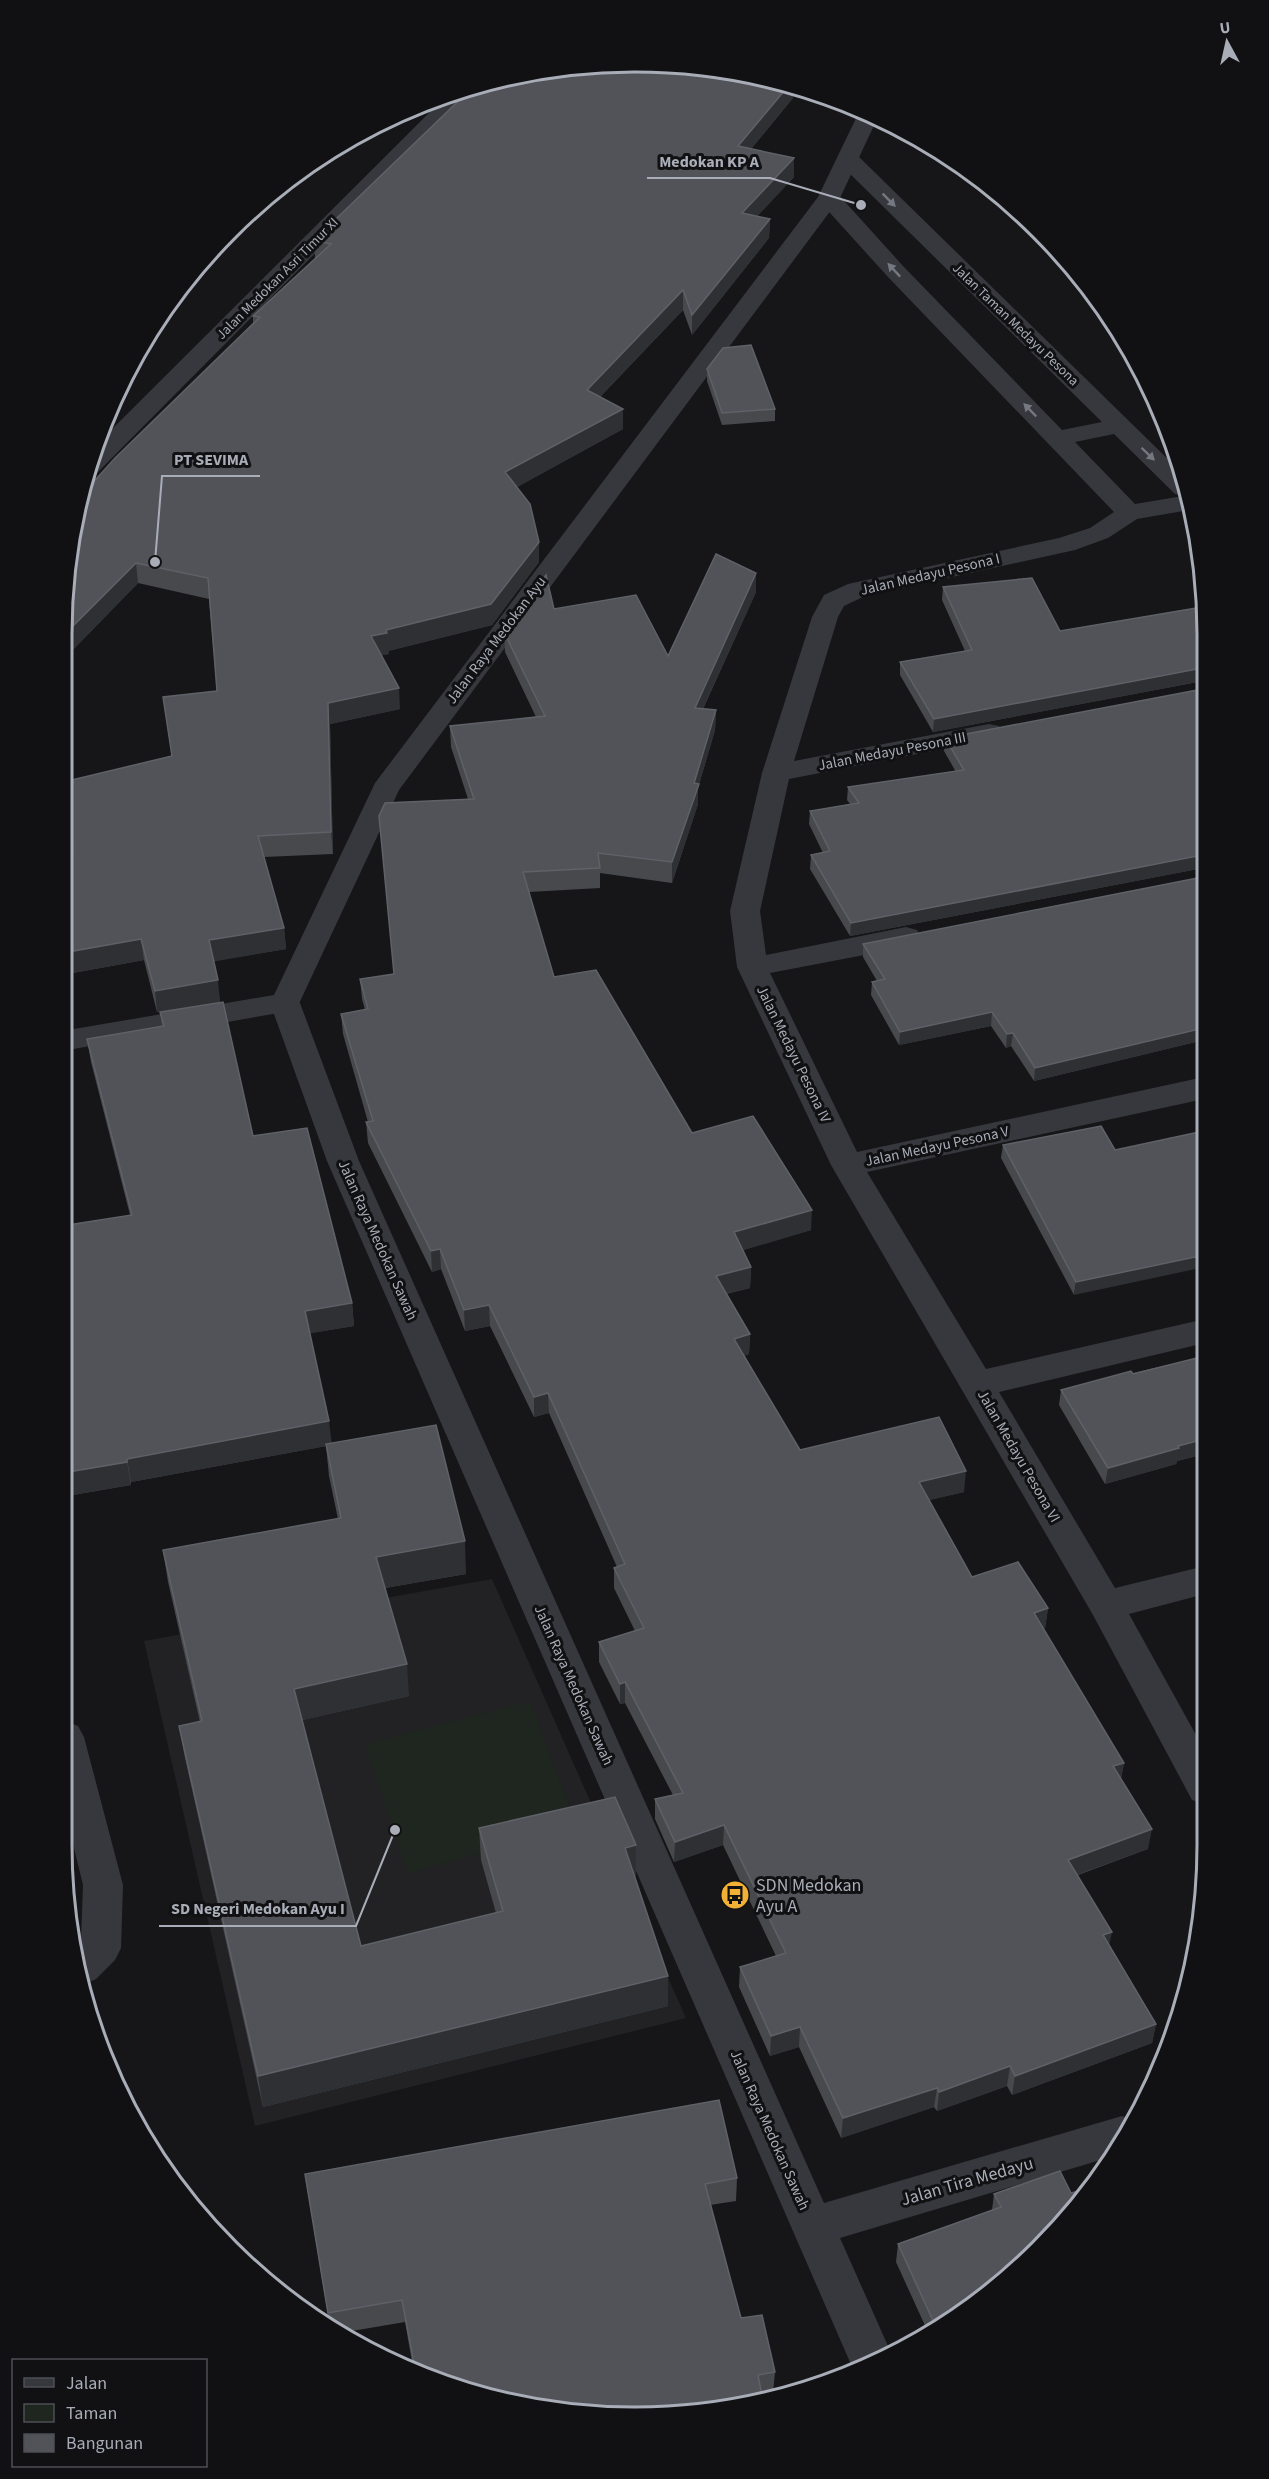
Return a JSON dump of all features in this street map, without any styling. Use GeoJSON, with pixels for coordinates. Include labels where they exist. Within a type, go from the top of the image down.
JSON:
{"type":"FeatureCollection","features":[{"type":"Feature","properties":{"kind":"street","name":"Jalan Medokan Asri Timur XI"},"geometry":{"type":"LineString","coordinates":[[102,454],[451,103]]}},
{"type":"Feature","properties":{"kind":"street","name":"Jalan Raya Medokan Ayu"},"geometry":{"type":"LineString","coordinates":[[285,1003],[385,789],[829,198],[865,122]]}},
{"type":"Feature","properties":{"kind":"street","name":"Jalan Taman Medayu Pesona"},"geometry":{"type":"LineString","coordinates":[[848,159],[1175,481]]}},
{"type":"Feature","properties":{"kind":"street"},"geometry":{"type":"LineString","coordinates":[[829,198],[896,272],[1129,513],[1181,504]]}},
{"type":"Feature","properties":{"kind":"street"},"geometry":{"type":"LineString","coordinates":[[1058,438],[1119,426]]}},
{"type":"Feature","properties":{"kind":"street","name":"Jalan Medayu Pesona I"},"geometry":{"type":"LineString","coordinates":[[776,773],[825,617],[833,601],[857,590],[1066,544],[1099,533],[1129,513]]}},
{"type":"Feature","properties":{"kind":"street","name":"Jalan Medayu Pesona III"},"geometry":{"type":"LineString","coordinates":[[776,773],[1018,727]]}},
{"type":"Feature","properties":{"kind":"street"},"geometry":{"type":"LineString","coordinates":[[752,967],[745,911],[776,773]]}},
{"type":"Feature","properties":{"kind":"street","name":"Jalan Medayu Pesona IV"},"geometry":{"type":"LineString","coordinates":[[847,1165],[752,967],[937,931]]}},
{"type":"Feature","properties":{"kind":"street"},"geometry":{"type":"LineString","coordinates":[[72,1039],[285,1003]]}},
{"type":"Feature","properties":{"kind":"street","name":"Jalan Raya Medokan Sawah"},"geometry":{"type":"LineString","coordinates":[[285,1003],[343,1161],[870,2355]]}},
{"type":"Feature","properties":{"kind":"street","name":"Jalan Medayu Pesona V"},"geometry":{"type":"LineString","coordinates":[[977,1384],[847,1165],[1197,1090]]}},
{"type":"Feature","properties":{"kind":"street","name":"Jalan Medayu Pesona VI"},"geometry":{"type":"LineString","coordinates":[[1197,1332],[977,1384],[1106,1605],[1197,1772]]}},
{"type":"Feature","properties":{"kind":"street"},"geometry":{"type":"LineString","coordinates":[[1106,1605],[1197,1582]]}},
{"type":"Feature","properties":{"kind":"street"},"geometry":{"type":"LineString","coordinates":[[72,1764],[103,1885],[101,1948],[85,1964]]}},
{"type":"Feature","properties":{"kind":"street","name":"Jalan Tira Medayu"},"geometry":{"type":"LineString","coordinates":[[813,2226],[1115,2137]]}},
{"type":"Feature","properties":{"kind":"shaded area"},"geometry":{"type":"Polygon","coordinates":[[[492,1579],[686,2018],[255,2126],[144,1641],[492,1579]]]}},
{"type":"Feature","properties":{"kind":"green space"},"geometry":{"type":"Polygon","coordinates":[[[530,1701],[577,1827],[408,1873],[365,1744],[530,1701]]]}},
{"type":"Feature","properties":{"kind":"building"},"geometry":{"type":"Polygon","coordinates":[[[634,72],[708,77],[783,92],[738,146],[794,158],[742,213],[770,219],[692,315],[683,290],[587,390],[623,409],[505,472],[530,504],[539,542],[491,604],[386,630],[387,633],[371,636],[399,688],[328,703],[331,832],[258,836],[284,928],[209,940],[218,980],[155,991],[141,939],[72,951],[72,780],[172,756],[163,697],[217,691],[208,578],[136,563],[72,627],[73,598],[83,525],[93,482],[115,458],[260,317],[253,316],[331,244],[314,240],[459,100],[489,91],[561,77],[634,72]]]}},
{"type":"Feature","properties":{"kind":"building"},"geometry":{"type":"Polygon","coordinates":[[[751,345],[775,409],[722,413],[707,369],[723,348],[751,345]]]}},
{"type":"Feature","properties":{"kind":"building"},"geometry":{"type":"Polygon","coordinates":[[[716,554],[756,573],[695,708],[716,710],[694,783],[699,784],[672,862],[598,853],[600,868],[523,872],[554,977],[596,970],[692,1133],[753,1116],[812,1210],[734,1232],[751,1267],[716,1276],[750,1334],[734,1339],[800,1450],[939,1417],[966,1471],[919,1482],[972,1577],[1018,1562],[1048,1608],[1034,1613],[1124,1763],[1113,1766],[1152,1829],[1068,1860],[1112,1932],[1103,1935],[1156,2024],[1015,2076],[1010,2066],[939,2092],[937,2088],[843,2118],[800,2027],[771,2036],[740,1967],[786,1953],[724,1825],[675,1842],[655,1799],[683,1793],[625,1682],[620,1684],[599,1642],[644,1628],[614,1568],[625,1564],[548,1393],[534,1397],[489,1305],[464,1310],[440,1249],[431,1251],[366,1122],[373,1121],[341,1014],[368,1009],[360,979],[394,974],[379,816],[385,803],[474,799],[450,726],[545,716],[504,632],[546,575],[554,609],[636,595],[668,656],[716,554]]]}},
{"type":"Feature","properties":{"kind":"building"},"geometry":{"type":"Polygon","coordinates":[[[1032,578],[1060,631],[1196,608],[1197,669],[934,719],[900,662],[972,650],[943,587],[1032,578]]]}},
{"type":"Feature","properties":{"kind":"building"},"geometry":{"type":"Polygon","coordinates":[[[1197,690],[1197,856],[851,923],[811,855],[830,851],[810,811],[859,803],[848,787],[964,770],[945,738],[1197,690]]]}},
{"type":"Feature","properties":{"kind":"building"},"geometry":{"type":"Polygon","coordinates":[[[1197,878],[1197,1030],[1035,1068],[1013,1033],[1007,1034],[992,1012],[900,1032],[872,982],[885,979],[863,944],[1197,878]]]}},
{"type":"Feature","properties":{"kind":"building"},"geometry":{"type":"Polygon","coordinates":[[[223,1002],[253,1136],[307,1128],[352,1303],[305,1311],[329,1421],[72,1471],[72,1224],[132,1215],[87,1039],[164,1026],[160,1012],[223,1002]]]}},
{"type":"Feature","properties":{"kind":"building"},"geometry":{"type":"Polygon","coordinates":[[[1101,1126],[1115,1150],[1197,1132],[1197,1257],[1076,1282],[1003,1145],[1101,1126]]]}},
{"type":"Feature","properties":{"kind":"building"},"geometry":{"type":"Polygon","coordinates":[[[1197,1358],[1197,1441],[1108,1468],[1061,1390],[1131,1371],[1133,1374],[1197,1358]]]}},
{"type":"Feature","properties":{"kind":"building"},"geometry":{"type":"Polygon","coordinates":[[[436,1425],[465,1541],[376,1557],[407,1664],[294,1689],[361,1946],[503,1911],[479,1828],[615,1797],[636,1845],[625,1848],[668,1976],[258,2076],[179,1726],[202,1721],[163,1550],[341,1518],[326,1444],[436,1425]]]}},
{"type":"Feature","properties":{"kind":"building"},"geometry":{"type":"Polygon","coordinates":[[[719,2100],[737,2178],[705,2184],[741,2318],[762,2315],[775,2372],[758,2375],[761,2392],[708,2402],[634,2407],[598,2406],[525,2396],[489,2388],[419,2364],[414,2362],[402,2300],[328,2313],[305,2174],[719,2100]]]}},
{"type":"Feature","properties":{"kind":"building"},"geometry":{"type":"Polygon","coordinates":[[[1060,2171],[1071,2193],[1077,2191],[1032,2242],[1005,2267],[977,2291],[933,2321],[898,2244],[1001,2207],[994,2194],[1060,2171]]]}},
{"type":"Feature","properties":{"kind":"place","name":"Medokan KP A"},"geometry":{"type":"Point","coordinates":[861,205]}},
{"type":"Feature","properties":{"kind":"place","name":"PT SEVIMA"},"geometry":{"type":"Point","coordinates":[155,562]}},
{"type":"Feature","properties":{"kind":"place","name":"SD Negeri Medokan Ayu I"},"geometry":{"type":"Point","coordinates":[395,1830]}},
{"type":"Feature","properties":{"kind":"place","name":"SDN Medokan Ayu A"},"geometry":{"type":"Point","coordinates":[735,1895]}}]}
